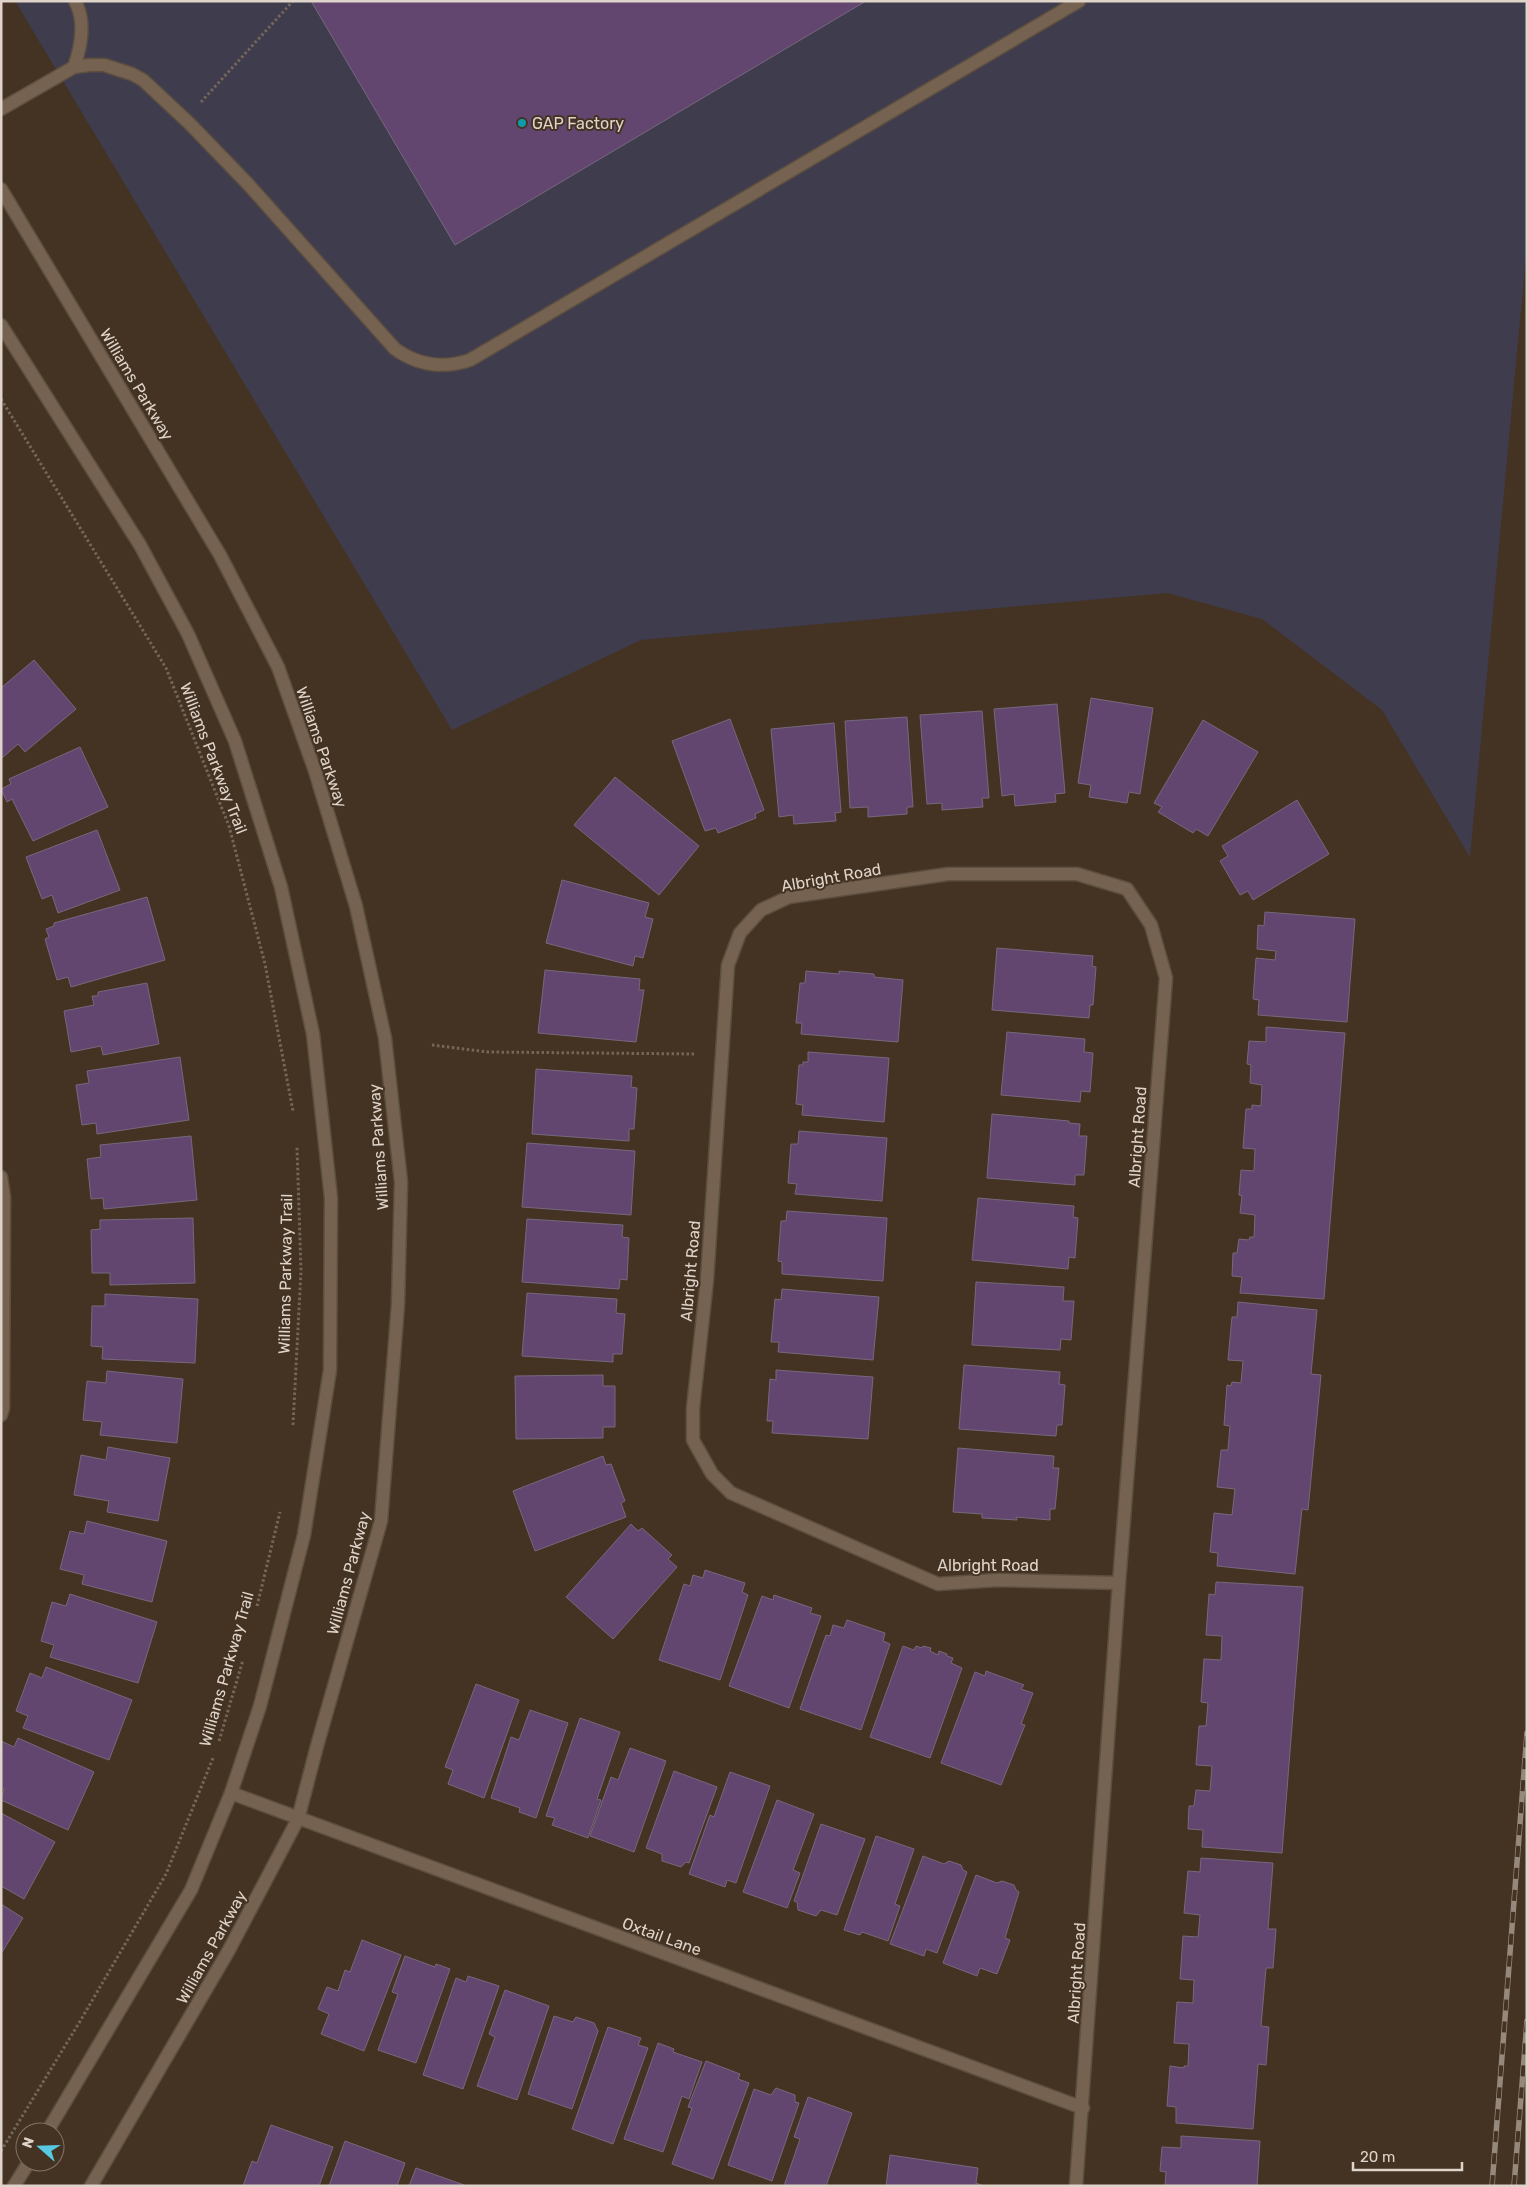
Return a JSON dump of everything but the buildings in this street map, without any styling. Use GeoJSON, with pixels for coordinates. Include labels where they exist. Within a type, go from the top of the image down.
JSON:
{"type":"FeatureCollection","features":[{"type":"Feature","properties":{"kind":"main road"},"geometry":{"type":"LineString","coordinates":[[74,67],[81,42],[81,24],[75,1]]}},
{"type":"Feature","properties":{"kind":"main road"},"geometry":{"type":"LineString","coordinates":[[1,108],[74,67],[104,65],[132,74],[152,87],[248,184],[395,349],[405,356],[428,365],[457,364],[470,360],[1079,1]]}},
{"type":"Feature","properties":{"kind":"main road","name":"Williams Parkway"},"geometry":{"type":"LineString","coordinates":[[1,189],[220,556],[278,667],[315,771],[356,906],[385,1038],[400,1182],[398,1304],[381,1521],[298,1819],[229,1950],[90,2186]]}},
{"type":"Feature","properties":{"kind":"main road"},"geometry":{"type":"LineString","coordinates":[[1,325],[140,545],[188,634],[231,732],[281,887],[314,1034],[331,1198],[330,1370],[304,1535],[260,1706],[231,1793],[191,1890],[53,2122]]}},
{"type":"Feature","properties":{"kind":"main road","name":"Albright Road"},"geometry":{"type":"LineString","coordinates":[[1076,2186],[1119,1583],[1166,978],[1151,925],[1126,889],[1077,874],[948,874],[789,897],[760,910],[740,932],[728,965],[707,1280],[693,1408],[693,1440],[712,1474],[731,1493],[938,1584],[998,1580],[1119,1583]]}},
{"type":"Feature","properties":{"kind":"main road"},"geometry":{"type":"LineString","coordinates":[[1,1177],[4,1197],[3,1408],[1,1415]]}},
{"type":"Feature","properties":{"kind":"main road","name":"Oxtail Lane"},"geometry":{"type":"LineString","coordinates":[[231,1793],[1083,2108]]}},
{"type":"Feature","properties":{"kind":"main road"},"geometry":{"type":"LineString","coordinates":[[14,2186],[23,2172]]}},
{"type":"Feature","properties":{"kind":"path"},"geometry":{"type":"LineString","coordinates":[[185,119],[293,1]]}},
{"type":"Feature","properties":{"kind":"path","name":"Williams Parkway Trail"},"geometry":{"type":"LineString","coordinates":[[1,399],[166,668],[229,826],[266,964],[295,1120]]}},
{"type":"Feature","properties":{"kind":"path"},"geometry":{"type":"LineString","coordinates":[[432,1045],[488,1052],[722,1054]]}},
{"type":"Feature","properties":{"kind":"path","name":"Williams Parkway Trail"},"geometry":{"type":"LineString","coordinates":[[293,1434],[301,1271],[297,1139]]}},
{"type":"Feature","properties":{"kind":"path","name":"Williams Parkway Trail"},"geometry":{"type":"LineString","coordinates":[[256,1608],[280,1511]]}},
{"type":"Feature","properties":{"kind":"path","name":"Williams Parkway Trail"},"geometry":{"type":"LineString","coordinates":[[218,1745],[244,1655]]}},
{"type":"Feature","properties":{"kind":"path","name":"Williams Parkway Trail"},"geometry":{"type":"LineString","coordinates":[[1,2151],[79,2024],[166,1874],[215,1754]]}},
{"type":"Feature","properties":{"kind":"shaded area"},"geometry":{"type":"Polygon","coordinates":[[[15,1],[1527,1],[1527,245],[1470,857],[1382,710],[1262,619],[1167,593],[641,640],[452,730],[15,1]]]}},
{"type":"Feature","properties":{"kind":"railway"},"geometry":{"type":"LineString","coordinates":[[1492,2186],[1527,1733]]}},
{"type":"Feature","properties":{"kind":"railway"},"geometry":{"type":"LineString","coordinates":[[1514,2186],[1527,2021]]}},
{"type":"Feature","properties":{"kind":"place","name":"GAP Factory"},"geometry":{"type":"Point","coordinates":[522,123]}}]}
